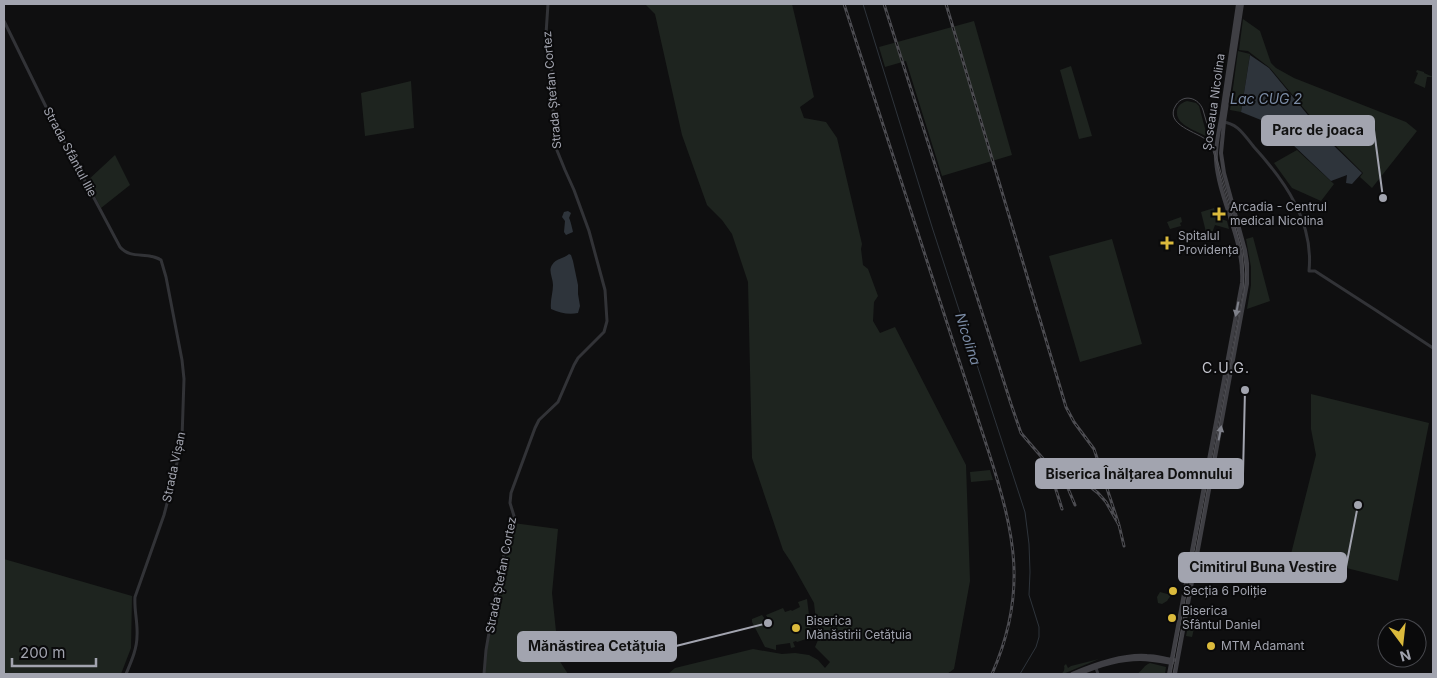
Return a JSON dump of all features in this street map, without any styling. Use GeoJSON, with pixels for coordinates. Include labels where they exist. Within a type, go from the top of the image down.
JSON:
{"type":"FeatureCollection","features":[{"type":"Feature","properties":{"kind":"main road","name":"Șoseaua Nicolina"},"geometry":{"type":"LineString","coordinates":[[1175,674],[1247,284],[1245,250],[1222,162],[1221,146],[1222,122],[1240,4]]}},
{"type":"Feature","properties":{"kind":"main road","name":"Șoseaua Nicolina"},"geometry":{"type":"LineString","coordinates":[[1169,674],[1242,283],[1240,251],[1217,166],[1216,144],[1222,122]]}},
{"type":"Feature","properties":{"kind":"main road"},"geometry":{"type":"LineString","coordinates":[[1072,674],[1136,656],[1147,656],[1177,663]]}},
{"type":"Feature","properties":{"kind":"main road"},"geometry":{"type":"LineString","coordinates":[[1079,674],[1096,666]]}},
{"type":"Feature","properties":{"kind":"street","name":"Strada Ștefan Cortez"},"geometry":{"type":"LineString","coordinates":[[484,674],[484,663],[499,577],[514,516],[510,501],[512,486],[539,420],[558,402],[578,358],[604,332],[607,322],[605,290],[589,231],[556,148],[552,72],[546,34],[548,4]]}},
{"type":"Feature","properties":{"kind":"street","name":"Strada Sfântul Ilie"},"geometry":{"type":"LineString","coordinates":[[4,21],[51,118],[120,247],[126,253],[132,255],[156,257]]}},
{"type":"Feature","properties":{"kind":"street"},"geometry":{"type":"LineString","coordinates":[[1222,122],[1234,125],[1278,174],[1290,193],[1296,204],[1308,239],[1309,271],[1315,272],[1433,348]]}},
{"type":"Feature","properties":{"kind":"street","name":"Strada Vișan"},"geometry":{"type":"LineString","coordinates":[[126,674],[136,648],[138,635],[134,610],[135,596],[164,515],[182,438],[184,379],[182,360],[164,269],[161,260],[156,257]]}},
{"type":"Feature","properties":{"kind":"street"},"geometry":{"type":"LineString","coordinates":[[1096,666],[1098,674]]}},
{"type":"Feature","properties":{"kind":"shaded area"},"geometry":{"type":"Polygon","coordinates":[[[645,4],[792,4],[814,97],[800,107],[804,118],[826,122],[837,138],[862,244],[863,265],[868,269],[878,296],[874,302],[873,321],[880,333],[895,327],[966,465],[970,581],[954,669],[947,674],[668,674],[675,668],[753,649],[782,654],[809,655],[818,660],[825,668],[830,662],[815,647],[818,640],[814,603],[783,550],[752,458],[748,282],[732,234],[722,220],[707,205],[682,135],[655,14],[645,4]]]}},
{"type":"Feature","properties":{"kind":"shaded area"},"geometry":{"type":"Polygon","coordinates":[[[1243,19],[1260,31],[1271,63],[1276,68],[1294,78],[1406,122],[1417,131],[1372,188],[1360,177],[1363,173],[1332,142],[1270,68],[1248,51],[1239,50],[1243,19]]]}},
{"type":"Feature","properties":{"kind":"shaded area"},"geometry":{"type":"Polygon","coordinates":[[[974,21],[1012,155],[942,176],[906,61],[885,67],[879,47],[974,21]]]}},
{"type":"Feature","properties":{"kind":"shaded area"},"geometry":{"type":"Polygon","coordinates":[[[1238,51],[1250,54],[1241,112],[1230,110],[1238,51]]]}},
{"type":"Feature","properties":{"kind":"shaded area"},"geometry":{"type":"Polygon","coordinates":[[[1071,66],[1092,136],[1079,139],[1060,70],[1071,66]]]}},
{"type":"Feature","properties":{"kind":"shaded area"},"geometry":{"type":"Polygon","coordinates":[[[1417,70],[1433,77],[1427,77],[1425,88],[1414,83],[1418,73],[1416,72],[1417,70]]]}},
{"type":"Feature","properties":{"kind":"shaded area"},"geometry":{"type":"Polygon","coordinates":[[[411,81],[414,128],[365,136],[361,93],[411,81]]]}},
{"type":"Feature","properties":{"kind":"shaded area"},"geometry":{"type":"Polygon","coordinates":[[[1187,101],[1196,103],[1199,106],[1207,136],[1180,121],[1177,112],[1178,108],[1187,101]]]}},
{"type":"Feature","properties":{"kind":"shaded area"},"geometry":{"type":"Polygon","coordinates":[[[1297,150],[1334,184],[1321,201],[1292,188],[1274,163],[1297,150]]]}},
{"type":"Feature","properties":{"kind":"shaded area"},"geometry":{"type":"Polygon","coordinates":[[[115,155],[130,185],[101,208],[87,181],[115,155]]]}},
{"type":"Feature","properties":{"kind":"shaded area"},"geometry":{"type":"Polygon","coordinates":[[[1214,208],[1216,217],[1227,221],[1229,229],[1215,225],[1212,233],[1206,232],[1201,212],[1214,208]]]}},
{"type":"Feature","properties":{"kind":"shaded area"},"geometry":{"type":"Polygon","coordinates":[[[1181,217],[1181,226],[1170,229],[1167,222],[1181,217]]]}},
{"type":"Feature","properties":{"kind":"shaded area"},"geometry":{"type":"Polygon","coordinates":[[[1253,237],[1270,301],[1247,309],[1251,285],[1251,267],[1246,239],[1253,237]]]}},
{"type":"Feature","properties":{"kind":"shaded area"},"geometry":{"type":"Polygon","coordinates":[[[1112,239],[1142,344],[1080,362],[1049,256],[1112,239]]]}},
{"type":"Feature","properties":{"kind":"shaded area"},"geometry":{"type":"Polygon","coordinates":[[[1311,394],[1429,423],[1398,581],[1291,554],[1316,455],[1311,429],[1311,394]]]}},
{"type":"Feature","properties":{"kind":"shaded area"},"geometry":{"type":"Polygon","coordinates":[[[990,470],[993,480],[971,482],[970,472],[990,470]]]}},
{"type":"Feature","properties":{"kind":"shaded area"},"geometry":{"type":"Polygon","coordinates":[[[513,523],[558,529],[552,593],[559,660],[568,674],[484,674],[484,663],[513,523]]]}},
{"type":"Feature","properties":{"kind":"shaded area"},"geometry":{"type":"Polygon","coordinates":[[[4,559],[132,596],[131,648],[121,674],[4,674],[4,559]]]}},
{"type":"Feature","properties":{"kind":"shaded area"},"geometry":{"type":"Polygon","coordinates":[[[1160,592],[1171,595],[1162,604],[1158,603],[1157,597],[1160,592]]]}},
{"type":"Feature","properties":{"kind":"shaded area"},"geometry":{"type":"Polygon","coordinates":[[[807,599],[812,639],[793,642],[795,647],[791,648],[790,643],[776,645],[776,650],[765,647],[752,619],[762,615],[765,619],[768,618],[766,615],[783,608],[785,612],[792,611],[800,607],[798,602],[807,599]]]}},
{"type":"Feature","properties":{"kind":"shaded area"},"geometry":{"type":"Polygon","coordinates":[[[1191,611],[1198,612],[1192,637],[1186,636],[1191,611]]]}},
{"type":"Feature","properties":{"kind":"shaded area"},"geometry":{"type":"Polygon","coordinates":[[[1099,659],[1061,674],[1066,664],[1068,668],[1099,659]]]}},
{"type":"Feature","properties":{"kind":"shaded area"},"geometry":{"type":"Polygon","coordinates":[[[1150,663],[1166,667],[1165,674],[1137,674],[1150,663]]]}},
{"type":"Feature","properties":{"kind":"water","name":"Lac CUG 2"},"geometry":{"type":"Polygon","coordinates":[[[1250,55],[1269,68],[1331,143],[1362,173],[1352,184],[1346,183],[1347,175],[1331,181],[1271,124],[1241,112],[1250,55]]]}},
{"type":"Feature","properties":{"kind":"water"},"geometry":{"type":"Polygon","coordinates":[[[568,211],[571,213],[569,218],[573,232],[566,235],[564,232],[565,221],[562,217],[564,212],[568,211]]]}},
{"type":"Feature","properties":{"kind":"water"},"geometry":{"type":"Polygon","coordinates":[[[569,254],[573,261],[578,285],[580,306],[578,313],[575,314],[558,312],[551,309],[553,285],[551,267],[556,261],[569,254]]]}},
{"type":"Feature","properties":{"kind":"waterway","name":"Nicolina"},"geometry":{"type":"LineString","coordinates":[[863,4],[933,230],[1025,512],[1029,544],[1029,595],[1039,627],[1039,637],[1036,647],[1020,674]]}},
{"type":"Feature","properties":{"kind":"tram line"},"geometry":{"type":"LineString","coordinates":[[1171,674],[1243,292],[1244,274],[1242,251],[1212,147],[1209,141],[1183,127],[1174,118],[1173,112],[1176,105],[1179,101],[1187,98],[1198,102],[1203,110],[1243,250],[1246,274],[1244,292],[1173,674]]}},
{"type":"Feature","properties":{"kind":"railway"},"geometry":{"type":"LineString","coordinates":[[844,4],[1006,510],[1014,563],[1014,589],[1003,644],[992,674]]}},
{"type":"Feature","properties":{"kind":"railway"},"geometry":{"type":"LineString","coordinates":[[884,4],[1021,433],[1045,461],[1064,474],[1084,482],[1098,493],[1106,502],[1119,525]]}},
{"type":"Feature","properties":{"kind":"railway"},"geometry":{"type":"LineString","coordinates":[[946,4],[1066,407],[1074,422],[1094,449],[1124,546]]}},
{"type":"Feature","properties":{"kind":"railway"},"geometry":{"type":"LineString","coordinates":[[1045,462],[1062,509]]}},
{"type":"Feature","properties":{"kind":"railway"},"geometry":{"type":"LineString","coordinates":[[1056,471],[1067,486],[1075,505]]}},
{"type":"Feature","properties":{"kind":"place","name":"Parc de joaca"},"geometry":{"type":"Point","coordinates":[1383,198]}},
{"type":"Feature","properties":{"kind":"place","name":"Arcadia - Centrul medical Nicolina"},"geometry":{"type":"Point","coordinates":[1219,214]}},
{"type":"Feature","properties":{"kind":"place","name":"Spitalul Providența"},"geometry":{"type":"Point","coordinates":[1167,243]}},
{"type":"Feature","properties":{"kind":"place","name":"Biserica Înălțarea Domnului"},"geometry":{"type":"Point","coordinates":[1245,390]}},
{"type":"Feature","properties":{"kind":"place","name":"Cimitirul Buna Vestire"},"geometry":{"type":"Point","coordinates":[1358,505]}},
{"type":"Feature","properties":{"kind":"place","name":"Secția 6 Poliție"},"geometry":{"type":"Point","coordinates":[1173,591]}},
{"type":"Feature","properties":{"kind":"place","name":"Biserica Sfântul Daniel"},"geometry":{"type":"Point","coordinates":[1172,618]}},
{"type":"Feature","properties":{"kind":"place","name":"Mănăstirea Cetățuia"},"geometry":{"type":"Point","coordinates":[768,623]}},
{"type":"Feature","properties":{"kind":"place","name":"Biserica Mănăstirii Cetățuia"},"geometry":{"type":"Point","coordinates":[796,628]}},
{"type":"Feature","properties":{"kind":"place","name":"MTM Adamant"},"geometry":{"type":"Point","coordinates":[1211,646]}},
{"type":"Feature","properties":{"kind":"district","name":"C.U.G."},"geometry":{"type":"Point","coordinates":[1226,368]}}]}
